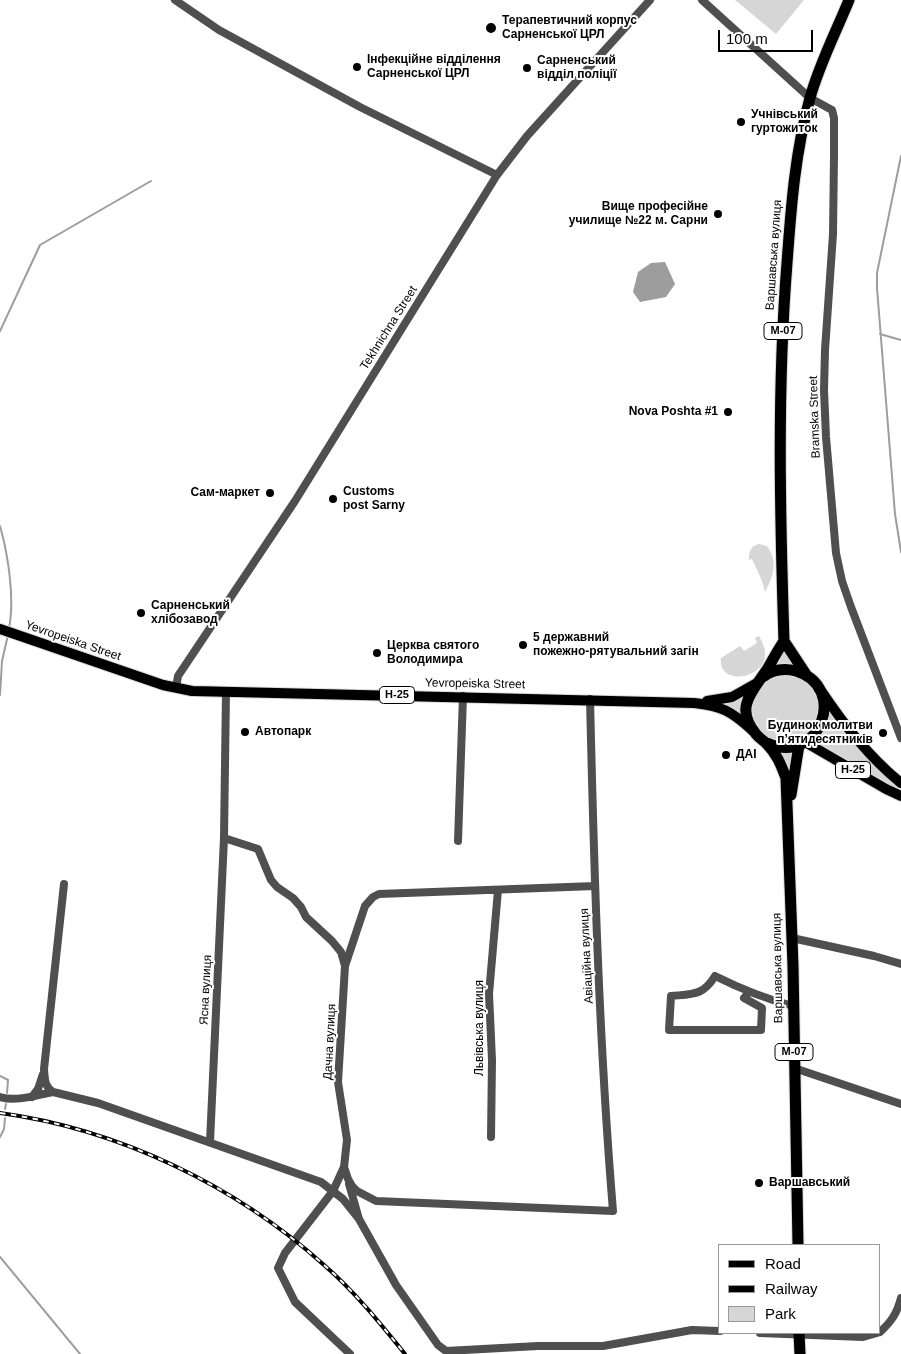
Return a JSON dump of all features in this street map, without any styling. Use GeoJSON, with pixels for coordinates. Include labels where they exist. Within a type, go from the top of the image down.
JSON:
{"type":"FeatureCollection","features":[{"type":"Feature","properties":{"kind":"highway","name":"Варшавська вулиця"},"geometry":{"type":"LineString","coordinates":[[784,641],[780,407],[784,307],[792,201],[799,149],[810,98],[850,0]]}},
{"type":"Feature","properties":{"kind":"highway"},"geometry":{"type":"LineString","coordinates":[[765,742],[789,748],[802,744],[812,737],[822,723],[824,705],[818,687],[808,676],[784,641]]}},
{"type":"Feature","properties":{"kind":"highway","name":"М-07"},"geometry":{"type":"LineString","coordinates":[[784,641],[757,682],[747,700],[746,706],[749,722],[755,733],[778,758],[786,778],[788,811]]}},
{"type":"Feature","properties":{"kind":"highway","name":"Н-25"},"geometry":{"type":"LineString","coordinates":[[757,682],[771,672],[787,669],[808,676]]}},
{"type":"Feature","properties":{"kind":"highway","name":"М-07"},"geometry":{"type":"LineString","coordinates":[[788,811],[802,744]]}},
{"type":"Feature","properties":{"kind":"highway","name":"Варшавська вулиця"},"geometry":{"type":"LineString","coordinates":[[788,811],[798,1244]]}},
{"type":"Feature","properties":{"kind":"highway"},"geometry":{"type":"LineString","coordinates":[[799,1334],[800,1354]]}},
{"type":"Feature","properties":{"kind":"main road","name":"Yevropeiska Street"},"geometry":{"type":"LineString","coordinates":[[5,631],[176,688],[192,691],[590,699],[694,703],[722,708],[739,718],[755,733]]}},
{"type":"Feature","properties":{"kind":"main road","name":"Yevropeiska Street"},"geometry":{"type":"LineString","coordinates":[[694,703],[732,697],[757,682]]}},
{"type":"Feature","properties":{"kind":"main road","name":"Н-25"},"geometry":{"type":"LineString","coordinates":[[818,687],[866,750],[901,784]]}},
{"type":"Feature","properties":{"kind":"main road","name":"Н-25"},"geometry":{"type":"LineString","coordinates":[[802,744],[886,790],[901,796]]}},
{"type":"Feature","properties":{"kind":"street"},"geometry":{"type":"LineString","coordinates":[[174,0],[219,30],[360,107],[497,175]]}},
{"type":"Feature","properties":{"kind":"street","name":"Tekhnichna Street"},"geometry":{"type":"LineString","coordinates":[[176,688],[178,676],[295,500],[497,175],[527,136],[650,0]]}},
{"type":"Feature","properties":{"kind":"street","name":"Bramska Street"},"geometry":{"type":"LineString","coordinates":[[702,0],[810,98],[832,110],[834,118],[833,234],[824,390],[836,553],[842,581],[851,607],[901,738]]}},
{"type":"Feature","properties":{"kind":"street"},"geometry":{"type":"LineString","coordinates":[[224,838],[226,692]]}},
{"type":"Feature","properties":{"kind":"street"},"geometry":{"type":"LineString","coordinates":[[458,841],[463,696]]}},
{"type":"Feature","properties":{"kind":"street","name":"Авіаційна вулиця"},"geometry":{"type":"LineString","coordinates":[[590,699],[595,886],[606,1126],[613,1211]]}},
{"type":"Feature","properties":{"kind":"street","name":"Дачна вулиця"},"geometry":{"type":"LineString","coordinates":[[224,838],[258,848],[271,880],[277,887],[293,898],[301,907],[306,917],[341,952],[345,966],[338,1082],[347,1140],[344,1167],[348,1179],[357,1191],[376,1201],[613,1211]]}},
{"type":"Feature","properties":{"kind":"street","name":"Ясна вулиця"},"geometry":{"type":"LineString","coordinates":[[210,1142],[224,838]]}},
{"type":"Feature","properties":{"kind":"street"},"geometry":{"type":"LineString","coordinates":[[32,1097],[38,1089],[44,1069],[64,884]]}},
{"type":"Feature","properties":{"kind":"street"},"geometry":{"type":"LineString","coordinates":[[345,966],[365,906],[373,897],[379,894],[595,886]]}},
{"type":"Feature","properties":{"kind":"street","name":"Львівська вулиця"},"geometry":{"type":"LineString","coordinates":[[491,1137],[492,1060],[489,994],[498,890]]}},
{"type":"Feature","properties":{"kind":"street"},"geometry":{"type":"LineString","coordinates":[[792,938],[874,956],[901,964]]}},
{"type":"Feature","properties":{"kind":"street"},"geometry":{"type":"LineString","coordinates":[[749,992],[744,998],[762,1008],[761,1030],[669,1030],[671,996],[699,993],[709,986],[715,976],[768,1000],[793,1006]]}},
{"type":"Feature","properties":{"kind":"street"},"geometry":{"type":"LineString","coordinates":[[794,1068],[901,1104]]}},
{"type":"Feature","properties":{"kind":"street"},"geometry":{"type":"LineString","coordinates":[[44,1069],[46,1085],[53,1092]]}},
{"type":"Feature","properties":{"kind":"street"},"geometry":{"type":"LineString","coordinates":[[0,1097],[6,1099],[32,1097],[53,1092],[98,1103],[321,1182],[333,1190],[359,1220],[396,1285],[438,1345],[446,1350],[538,1346],[603,1346],[692,1330],[718,1331]]}},
{"type":"Feature","properties":{"kind":"street"},"geometry":{"type":"LineString","coordinates":[[344,1167],[333,1190],[285,1253],[278,1268],[295,1302],[350,1354]]}},
{"type":"Feature","properties":{"kind":"street"},"geometry":{"type":"LineString","coordinates":[[348,1179],[359,1220]]}},
{"type":"Feature","properties":{"kind":"street"},"geometry":{"type":"LineString","coordinates":[[881,1330],[890,1323],[896,1314],[901,1298]]}},
{"type":"Feature","properties":{"kind":"street"},"geometry":{"type":"LineString","coordinates":[[799,1334],[863,1337],[872,1334]]}},
{"type":"Feature","properties":{"kind":"green space"},"geometry":{"type":"Polygon","coordinates":[[[735,0],[804,0],[776,34],[735,0]]]}},
{"type":"Feature","properties":{"kind":"green space"},"geometry":{"type":"Polygon","coordinates":[[[759,544],[767,546],[771,552],[774,564],[774,569],[765,592],[752,559],[749,560],[751,550],[759,544]]]}},
{"type":"Feature","properties":{"kind":"green space"},"geometry":{"type":"Polygon","coordinates":[[[759,636],[764,647],[765,658],[761,666],[745,676],[727,674],[722,668],[721,658],[740,646],[744,651],[757,643],[755,638],[759,636]]]}},
{"type":"Feature","properties":{"kind":"green space"},"geometry":{"type":"Polygon","coordinates":[[[784,641],[807,676],[901,783],[901,796],[805,742],[792,791],[765,742],[709,704],[755,684],[784,641]]]}},
{"type":"Feature","properties":{"kind":"shaded area"},"geometry":{"type":"Polygon","coordinates":[[[665,262],[675,284],[666,297],[640,302],[633,292],[638,272],[651,263],[665,262]]]}},
{"type":"Feature","properties":{"kind":"waterway"},"geometry":{"type":"LineString","coordinates":[[901,156],[877,273],[895,514],[901,552]]}},
{"type":"Feature","properties":{"kind":"waterway"},"geometry":{"type":"LineString","coordinates":[[0,331],[40,245],[151,181]]}},
{"type":"Feature","properties":{"kind":"waterway"},"geometry":{"type":"LineString","coordinates":[[880,334],[901,340]]}},
{"type":"Feature","properties":{"kind":"waterway"},"geometry":{"type":"LineString","coordinates":[[0,526],[10,577],[11,616],[9,628]]}},
{"type":"Feature","properties":{"kind":"waterway"},"geometry":{"type":"LineString","coordinates":[[0,695],[2,661],[8,635]]}},
{"type":"Feature","properties":{"kind":"waterway"},"geometry":{"type":"LineString","coordinates":[[0,1076],[8,1080],[7,1093]]}},
{"type":"Feature","properties":{"kind":"waterway"},"geometry":{"type":"LineString","coordinates":[[5,1109],[6,1104]]}},
{"type":"Feature","properties":{"kind":"waterway"},"geometry":{"type":"LineString","coordinates":[[0,1137],[4,1129],[5,1118]]}},
{"type":"Feature","properties":{"kind":"waterway"},"geometry":{"type":"LineString","coordinates":[[0,1257],[80,1354]]}},
{"type":"Feature","properties":{"kind":"railway"},"geometry":{"type":"LineString","coordinates":[[0,1113],[88,1132],[131,1147],[173,1165],[213,1186],[289,1236],[324,1265],[356,1296],[405,1354]]}},
{"type":"Feature","properties":{"kind":"place","name":"Терапевтичний корпус Сарненської ЦРЛ"},"geometry":{"type":"Point","coordinates":[491,28]}},
{"type":"Feature","properties":{"kind":"place","name":"Інфекційне відділення Сарненської ЦРЛ"},"geometry":{"type":"Point","coordinates":[357,67]}},
{"type":"Feature","properties":{"kind":"place","name":"Сарненський відділ поліції"},"geometry":{"type":"Point","coordinates":[527,68]}},
{"type":"Feature","properties":{"kind":"place","name":"Учнівський гуртожиток"},"geometry":{"type":"Point","coordinates":[741,122]}},
{"type":"Feature","properties":{"kind":"place","name":"Вище професійне училище №22 м. Сарни"},"geometry":{"type":"Point","coordinates":[718,214]}},
{"type":"Feature","properties":{"kind":"place","name":"Nova Poshta #1"},"geometry":{"type":"Point","coordinates":[728,412]}},
{"type":"Feature","properties":{"kind":"place","name":"Сам-маркет"},"geometry":{"type":"Point","coordinates":[270,493]}},
{"type":"Feature","properties":{"kind":"place","name":"Customs post Sarny"},"geometry":{"type":"Point","coordinates":[333,499]}},
{"type":"Feature","properties":{"kind":"place","name":"Сарненський хлібозавод"},"geometry":{"type":"Point","coordinates":[141,613]}},
{"type":"Feature","properties":{"kind":"place","name":"5 державний пожежно-рятувальний загін"},"geometry":{"type":"Point","coordinates":[523,645]}},
{"type":"Feature","properties":{"kind":"place","name":"Церква святого Володимира"},"geometry":{"type":"Point","coordinates":[377,653]}},
{"type":"Feature","properties":{"kind":"place","name":"Автопарк"},"geometry":{"type":"Point","coordinates":[245,732]}},
{"type":"Feature","properties":{"kind":"place","name":"Будинок молитви п’ятидесятників"},"geometry":{"type":"Point","coordinates":[883,733]}},
{"type":"Feature","properties":{"kind":"place","name":"ДАІ"},"geometry":{"type":"Point","coordinates":[726,755]}},
{"type":"Feature","properties":{"kind":"place","name":"Варшавський"},"geometry":{"type":"Point","coordinates":[759,1183]}}]}
